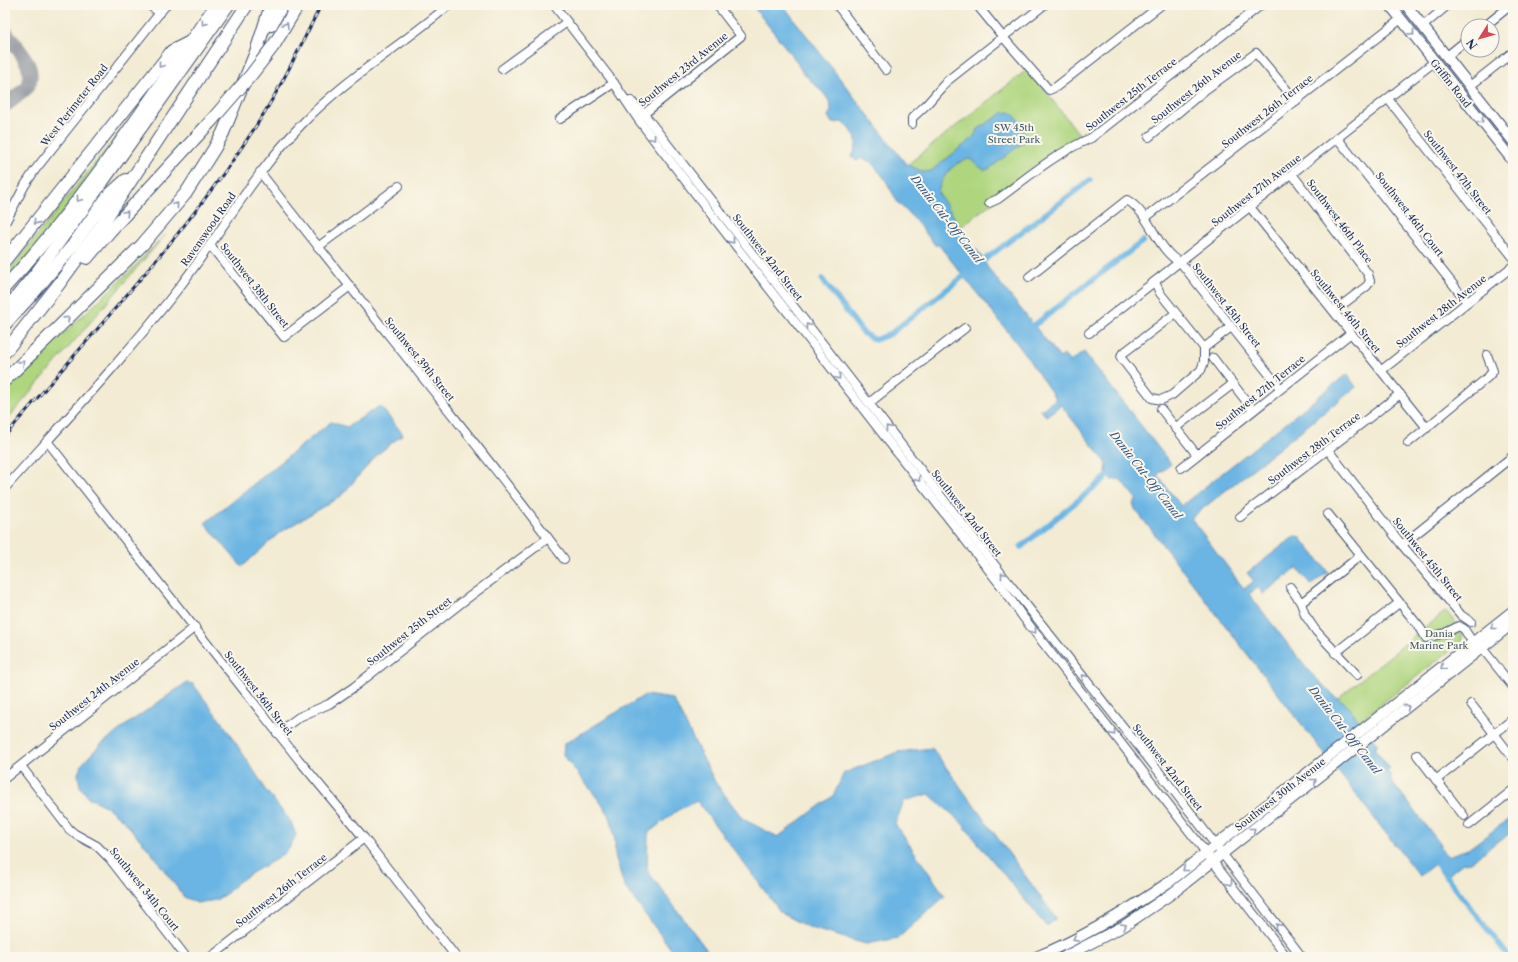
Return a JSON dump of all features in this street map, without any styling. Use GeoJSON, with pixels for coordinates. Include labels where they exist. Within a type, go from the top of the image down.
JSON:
{"type":"FeatureCollection","features":[{"type":"Feature","properties":{"kind":"highway"},"geometry":{"type":"LineString","coordinates":[[5,288],[84,192],[216,5]]}},
{"type":"Feature","properties":{"kind":"highway"},"geometry":{"type":"LineString","coordinates":[[5,311],[37,272],[83,209],[228,5]]}},
{"type":"Feature","properties":{"kind":"highway"},"geometry":{"type":"LineString","coordinates":[[5,340],[57,278],[103,215],[242,5]]}},
{"type":"Feature","properties":{"kind":"highway"},"geometry":{"type":"LineString","coordinates":[[5,352],[35,315],[99,229],[247,5]]}},
{"type":"Feature","properties":{"kind":"highway"},"geometry":{"type":"LineString","coordinates":[[5,380],[142,245],[186,193],[223,133],[256,52],[271,5]]}},
{"type":"Feature","properties":{"kind":"highway"},"geometry":{"type":"LineString","coordinates":[[256,52],[282,5]]}},
{"type":"Feature","properties":{"kind":"highway"},"geometry":{"type":"LineString","coordinates":[[35,315],[53,297],[110,231],[252,75],[274,45],[298,5]]}},
{"type":"Feature","properties":{"kind":"highway"},"geometry":{"type":"LineString","coordinates":[[5,260],[172,51],[191,42]]}},
{"type":"Feature","properties":{"kind":"highway"},"geometry":{"type":"LineString","coordinates":[[5,324],[73,245],[108,196],[126,180]]}},
{"type":"Feature","properties":{"kind":"highway"},"geometry":{"type":"LineString","coordinates":[[5,298],[83,209]]}},
{"type":"Feature","properties":{"kind":"main road","name":"Griffin Road"},"geometry":{"type":"LineString","coordinates":[[1390,5],[1434,62],[1512,156]]}},
{"type":"Feature","properties":{"kind":"main road","name":"Griffin Road"},"geometry":{"type":"LineString","coordinates":[[1406,5],[1513,141]]}},
{"type":"Feature","properties":{"kind":"main road"},"geometry":{"type":"LineString","coordinates":[[1422,46],[1447,56]]}},
{"type":"Feature","properties":{"kind":"main road"},"geometry":{"type":"LineString","coordinates":[[1434,62],[1458,71]]}},
{"type":"Feature","properties":{"kind":"main road","name":"Southwest 30th Avenue"},"geometry":{"type":"LineString","coordinates":[[1036,957],[1093,930],[1132,907],[1169,882],[1325,758],[1373,727],[1478,645],[1513,612]]}},
{"type":"Feature","properties":{"kind":"main road","name":"Southwest 30th Avenue"},"geometry":{"type":"LineString","coordinates":[[1478,645],[1513,623]]}},
{"type":"Feature","properties":{"kind":"main road","name":"Southwest 30th Avenue"},"geometry":{"type":"LineString","coordinates":[[1064,957],[1101,939],[1141,915],[1174,892],[1332,766],[1373,727]]}},
{"type":"Feature","properties":{"kind":"street"},"geometry":{"type":"LineString","coordinates":[[149,5],[160,13]]}},
{"type":"Feature","properties":{"kind":"street","name":"West Perimeter Road"},"geometry":{"type":"LineString","coordinates":[[5,223],[25,185],[35,170],[166,5]]}},
{"type":"Feature","properties":{"kind":"street","name":"Ravenswood Road"},"geometry":{"type":"LineString","coordinates":[[5,488],[138,338],[210,245],[276,151],[332,96],[448,5]]}},
{"type":"Feature","properties":{"kind":"street","name":"Southwest 42nd Street"},"geometry":{"type":"LineString","coordinates":[[554,5],[614,83],[788,300],[1302,957]]}},
{"type":"Feature","properties":{"kind":"street","name":"Southwest 23rd Avenue"},"geometry":{"type":"LineString","coordinates":[[641,116],[740,36],[717,5]]}},
{"type":"Feature","properties":{"kind":"street"},"geometry":{"type":"LineString","coordinates":[[977,5],[1049,90],[1056,87],[1161,5]]}},
{"type":"Feature","properties":{"kind":"street"},"geometry":{"type":"LineString","coordinates":[[912,124],[912,118],[927,104],[941,86],[1044,5]]}},
{"type":"Feature","properties":{"kind":"street","name":"Southwest 25th Terrace"},"geometry":{"type":"LineString","coordinates":[[989,203],[998,199],[1048,161],[1073,146],[1091,138],[1262,5]]}},
{"type":"Feature","properties":{"kind":"street"},"geometry":{"type":"LineString","coordinates":[[1423,26],[1448,5]]}},
{"type":"Feature","properties":{"kind":"street"},"geometry":{"type":"LineString","coordinates":[[1495,18],[1511,5]]}},
{"type":"Feature","properties":{"kind":"street"},"geometry":{"type":"LineString","coordinates":[[842,6],[886,70]]}},
{"type":"Feature","properties":{"kind":"street","name":"Southwest 26th Terrace"},"geometry":{"type":"LineString","coordinates":[[1145,218],[1401,19]]}},
{"type":"Feature","properties":{"kind":"street"},"geometry":{"type":"LineString","coordinates":[[502,69],[567,22]]}},
{"type":"Feature","properties":{"kind":"street"},"geometry":{"type":"LineString","coordinates":[[1447,56],[1460,45]]}},
{"type":"Feature","properties":{"kind":"street"},"geometry":{"type":"LineString","coordinates":[[1470,86],[1513,52]]}},
{"type":"Feature","properties":{"kind":"street","name":"Southwest 26th Avenue"},"geometry":{"type":"LineString","coordinates":[[1149,137],[1205,90],[1256,53],[1296,101]]}},
{"type":"Feature","properties":{"kind":"street","name":"Southwest 27th Avenue"},"geometry":{"type":"LineString","coordinates":[[1089,333],[1338,139],[1434,62]]}},
{"type":"Feature","properties":{"kind":"street"},"geometry":{"type":"LineString","coordinates":[[560,119],[614,83]]}},
{"type":"Feature","properties":{"kind":"street","name":"Southwest 47th Street"},"geometry":{"type":"LineString","coordinates":[[1388,99],[1513,258]]}},
{"type":"Feature","properties":{"kind":"street","name":"Southwest 42nd Street"},"geometry":{"type":"LineString","coordinates":[[641,116],[773,293],[1287,957]]}},
{"type":"Feature","properties":{"kind":"street","name":"Southwest 46th Court"},"geometry":{"type":"LineString","coordinates":[[1338,139],[1467,302]]}},
{"type":"Feature","properties":{"kind":"street","name":"Southwest 39th Street"},"geometry":{"type":"LineString","coordinates":[[260,172],[318,248],[483,452],[564,559]]}},
{"type":"Feature","properties":{"kind":"street","name":"Southwest 46th Place"},"geometry":{"type":"LineString","coordinates":[[1292,174],[1368,274],[1370,281],[1367,286],[1334,311]]}},
{"type":"Feature","properties":{"kind":"street"},"geometry":{"type":"LineString","coordinates":[[318,248],[399,186]]}},
{"type":"Feature","properties":{"kind":"street","name":"Southwest 45th Street"},"geometry":{"type":"LineString","coordinates":[[1029,277],[1127,200],[1132,203],[1145,218],[1151,230],[1172,258],[1180,262],[1280,388]]}},
{"type":"Feature","properties":{"kind":"street","name":"Southwest 46th Street"},"geometry":{"type":"LineString","coordinates":[[1250,207],[1428,428]]}},
{"type":"Feature","properties":{"kind":"street","name":"Southwest 38th Street"},"geometry":{"type":"LineString","coordinates":[[210,245],[284,337],[350,286]]}},
{"type":"Feature","properties":{"kind":"street","name":"Southwest 28th Avenue"},"geometry":{"type":"LineString","coordinates":[[1382,370],[1513,266]]}},
{"type":"Feature","properties":{"kind":"street"},"geometry":{"type":"LineString","coordinates":[[1155,282],[1160,293],[1176,313],[1204,348],[1204,362],[1201,370],[1172,395],[1161,400],[1152,398],[1121,358],[1122,354],[1176,313]]}},
{"type":"Feature","properties":{"kind":"street"},"geometry":{"type":"LineString","coordinates":[[773,293],[779,294],[788,300]]}},
{"type":"Feature","properties":{"kind":"street"},"geometry":{"type":"LineString","coordinates":[[1204,348],[1231,327]]}},
{"type":"Feature","properties":{"kind":"street"},"geometry":{"type":"LineString","coordinates":[[868,403],[965,328]]}},
{"type":"Feature","properties":{"kind":"street","name":"Southwest 27th Terrace"},"geometry":{"type":"LineString","coordinates":[[1181,468],[1351,333]]}},
{"type":"Feature","properties":{"kind":"street"},"geometry":{"type":"LineString","coordinates":[[1408,443],[1488,377],[1493,370],[1487,355]]}},
{"type":"Feature","properties":{"kind":"street"},"geometry":{"type":"LineString","coordinates":[[1213,358],[1253,410]]}},
{"type":"Feature","properties":{"kind":"street"},"geometry":{"type":"LineString","coordinates":[[1176,428],[1233,384]]}},
{"type":"Feature","properties":{"kind":"street","name":"Southwest 28th Terrace"},"geometry":{"type":"LineString","coordinates":[[1240,517],[1400,394]]}},
{"type":"Feature","properties":{"kind":"street"},"geometry":{"type":"LineString","coordinates":[[1161,409],[1197,455]]}},
{"type":"Feature","properties":{"kind":"street","name":"Southwest 36th Street"},"geometry":{"type":"LineString","coordinates":[[47,441],[277,733],[364,838],[456,957]]}},
{"type":"Feature","properties":{"kind":"street"},"geometry":{"type":"LineString","coordinates":[[890,443],[907,452]]}},
{"type":"Feature","properties":{"kind":"street","name":"Southwest 45th Street"},"geometry":{"type":"LineString","coordinates":[[1328,450],[1402,545],[1460,616],[1471,622]]}},
{"type":"Feature","properties":{"kind":"street"},"geometry":{"type":"LineString","coordinates":[[1402,545],[1513,456]]}},
{"type":"Feature","properties":{"kind":"street"},"geometry":{"type":"LineString","coordinates":[[1328,514],[1426,638],[1445,633],[1459,626],[1464,629],[1513,687]]}},
{"type":"Feature","properties":{"kind":"street","name":"Southwest 25th Street"},"geometry":{"type":"LineString","coordinates":[[277,733],[299,717],[329,704],[548,538]]}},
{"type":"Feature","properties":{"kind":"street"},"geometry":{"type":"LineString","coordinates":[[1301,603],[1361,556]]}},
{"type":"Feature","properties":{"kind":"street"},"geometry":{"type":"LineString","coordinates":[[1290,587],[1301,603],[1306,615],[1316,631],[1357,675]]}},
{"type":"Feature","properties":{"kind":"street"},"geometry":{"type":"LineString","coordinates":[[1335,653],[1399,603]]}},
{"type":"Feature","properties":{"kind":"street","name":"Southwest 24th Avenue"},"geometry":{"type":"LineString","coordinates":[[5,778],[195,627]]}},
{"type":"Feature","properties":{"kind":"street"},"geometry":{"type":"LineString","coordinates":[[1471,704],[1513,758]]}},
{"type":"Feature","properties":{"kind":"street"},"geometry":{"type":"LineString","coordinates":[[1436,780],[1513,719]]}},
{"type":"Feature","properties":{"kind":"street"},"geometry":{"type":"LineString","coordinates":[[1417,755],[1464,816]]}},
{"type":"Feature","properties":{"kind":"street","name":"Southwest 34th Court"},"geometry":{"type":"LineString","coordinates":[[21,766],[69,828],[75,834],[97,846],[110,859],[186,957]]}},
{"type":"Feature","properties":{"kind":"street"},"geometry":{"type":"LineString","coordinates":[[1469,825],[1513,790]]}},
{"type":"Feature","properties":{"kind":"street","name":"Southwest 26th Terrace"},"geometry":{"type":"LineString","coordinates":[[211,957],[364,838]]}},
{"type":"Feature","properties":{"kind":"green space","name":"SW 45th Street Park"},"geometry":{"type":"Polygon","coordinates":[[[1028,69],[1079,134],[957,230],[907,165],[1028,69]]]}},
{"type":"Feature","properties":{"kind":"green space"},"geometry":{"type":"Polygon","coordinates":[[[124,127],[99,168],[5,285],[5,275],[124,127]]]}},
{"type":"Feature","properties":{"kind":"green space"},"geometry":{"type":"Polygon","coordinates":[[[165,235],[5,422],[5,389],[128,273],[165,235]]]}},
{"type":"Feature","properties":{"kind":"green space","name":"Dania Marine Park"},"geometry":{"type":"Polygon","coordinates":[[[1446,611],[1463,632],[1461,642],[1348,730],[1329,705],[1446,611]]]}},
{"type":"Feature","properties":{"kind":"water"},"geometry":{"type":"Polygon","coordinates":[[[752,5],[783,5],[906,164],[924,172],[931,171],[973,138],[978,129],[1003,113],[1010,112],[1017,118],[1023,128],[1025,141],[989,169],[984,170],[970,159],[964,160],[954,166],[945,176],[939,187],[938,193],[958,225],[968,237],[968,241],[974,249],[977,250],[988,268],[1060,358],[1064,355],[1070,362],[1084,352],[1171,464],[1157,475],[1181,506],[1347,374],[1356,387],[1191,518],[1244,589],[1254,581],[1247,573],[1295,536],[1300,537],[1328,572],[1311,585],[1297,568],[1263,594],[1258,587],[1249,594],[1307,669],[1335,697],[1344,702],[1378,744],[1374,748],[1390,769],[1387,771],[1392,778],[1390,779],[1441,845],[1439,846],[1447,856],[1468,849],[1513,816],[1513,831],[1470,862],[1463,863],[1446,876],[1436,863],[1419,876],[1135,509],[1133,503],[1137,500],[1120,479],[1112,480],[1106,472],[1107,464],[1061,405],[1046,416],[1041,410],[1056,399],[1019,346],[938,244],[936,246],[914,219],[898,203],[885,179],[871,162],[862,158],[856,161],[852,157],[856,146],[856,141],[853,134],[843,122],[832,123],[828,116],[831,110],[827,98],[804,74],[797,62],[752,5]]]}},
{"type":"Feature","properties":{"kind":"water"},"geometry":{"type":"Polygon","coordinates":[[[380,406],[403,434],[377,455],[341,496],[279,533],[242,567],[205,523],[331,422],[347,427],[380,406]]]}},
{"type":"Feature","properties":{"kind":"water"},"geometry":{"type":"Polygon","coordinates":[[[186,683],[193,684],[226,728],[264,788],[291,822],[296,835],[289,848],[280,857],[250,874],[216,900],[197,903],[184,897],[150,851],[124,821],[107,807],[88,797],[80,786],[78,774],[82,764],[99,746],[130,722],[186,683]]]}},
{"type":"Feature","properties":{"kind":"water"},"geometry":{"type":"Polygon","coordinates":[[[645,695],[673,699],[715,782],[743,819],[778,837],[833,796],[844,773],[898,752],[932,748],[1056,918],[1047,927],[960,821],[929,794],[904,801],[895,824],[945,896],[898,938],[866,944],[810,928],[782,914],[697,801],[678,810],[648,833],[647,870],[712,957],[677,957],[624,886],[615,855],[615,841],[611,819],[601,803],[563,755],[564,744],[645,695]]]}},
{"type":"Feature","properties":{"kind":"waterway"},"geometry":{"type":"LineString","coordinates":[[979,264],[1090,180]]}},
{"type":"Feature","properties":{"kind":"waterway"},"geometry":{"type":"LineString","coordinates":[[1028,330],[1143,241]]}},
{"type":"Feature","properties":{"kind":"waterway"},"geometry":{"type":"LineString","coordinates":[[822,279],[863,333],[875,340],[890,334],[969,272]]}},
{"type":"Feature","properties":{"kind":"waterway"},"geometry":{"type":"LineString","coordinates":[[1021,547],[1114,471]]}},
{"type":"Feature","properties":{"kind":"waterway","name":"Dania Cut-Off Canal"},"geometry":{"type":"LineString","coordinates":[[1432,858],[1509,957]]}},
{"type":"Feature","properties":{"kind":"taxiway"},"geometry":{"type":"LineString","coordinates":[[5,32],[25,59],[29,67],[30,74],[29,82],[25,89],[5,105]]}},
{"type":"Feature","properties":{"kind":"railway"},"geometry":{"type":"LineString","coordinates":[[5,436],[163,252],[222,175],[270,104],[321,5]]}}]}
